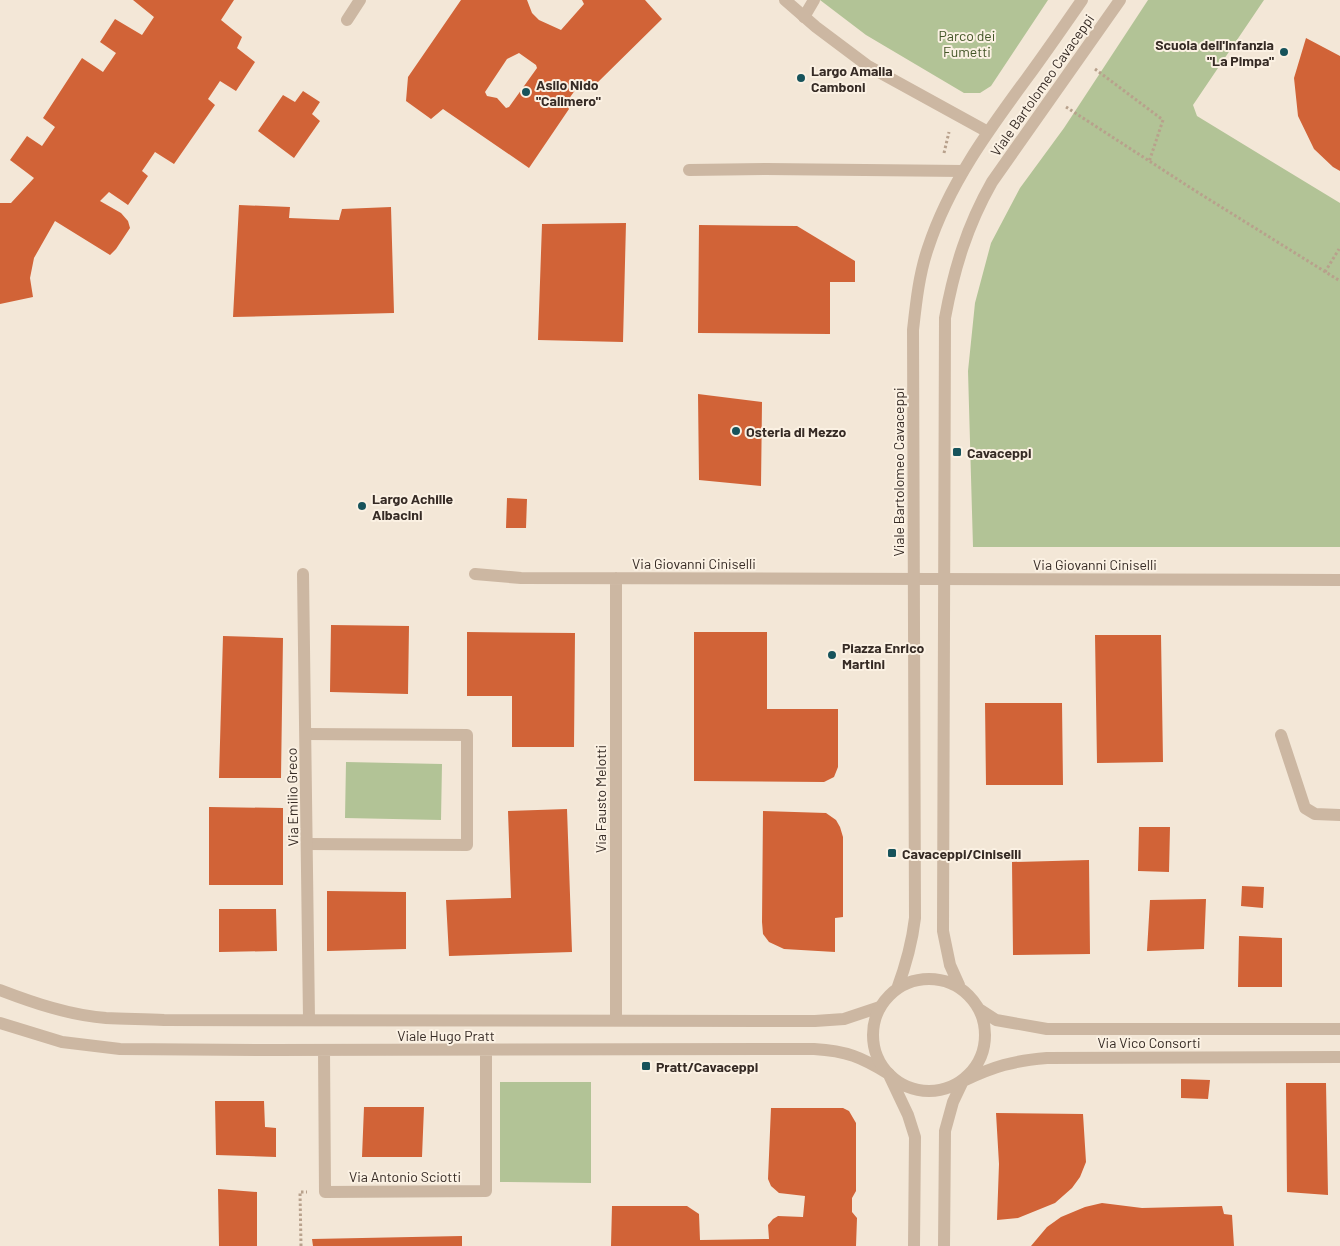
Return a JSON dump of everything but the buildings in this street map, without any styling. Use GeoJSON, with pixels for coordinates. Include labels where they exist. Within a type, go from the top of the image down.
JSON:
{"type":"FeatureCollection","features":[{"type":"Feature","properties":{"kind":"street"},"geometry":{"type":"LineString","coordinates":[[785,0],[816,27],[868,66],[988,132]]}},
{"type":"Feature","properties":{"kind":"street"},"geometry":{"type":"LineString","coordinates":[[804,17],[814,0]]}},
{"type":"Feature","properties":{"kind":"street","name":"Viale Bartolomeo Cavaceppi"},"geometry":{"type":"LineString","coordinates":[[896,989],[908,959],[916,918],[913,330],[918,290],[927,249],[942,211],[963,171],[988,132],[1082,0]]}},
{"type":"Feature","properties":{"kind":"street","name":"Viale Bartolomeo Cavaceppi"},"geometry":{"type":"LineString","coordinates":[[959,985],[950,965],[943,931],[945,318],[952,280],[963,242],[977,207],[992,182],[1120,0]]}},
{"type":"Feature","properties":{"kind":"street"},"geometry":{"type":"LineString","coordinates":[[346,20],[354,2]]}},
{"type":"Feature","properties":{"kind":"street"},"geometry":{"type":"LineString","coordinates":[[689,170],[963,171]]}},
{"type":"Feature","properties":{"kind":"street","name":"Via Emilio Greco"},"geometry":{"type":"LineString","coordinates":[[303,574],[309,1019]]}},
{"type":"Feature","properties":{"kind":"street","name":"Via Giovanni Ciniselli"},"geometry":{"type":"LineString","coordinates":[[475,574],[521,578],[914,580]]}},
{"type":"Feature","properties":{"kind":"street","name":"Via Fausto Melotti"},"geometry":{"type":"LineString","coordinates":[[616,578],[616,1019]]}},
{"type":"Feature","properties":{"kind":"street","name":"Via Giovanni Ciniselli"},"geometry":{"type":"LineString","coordinates":[[945,580],[1012,578],[1340,580]]}},
{"type":"Feature","properties":{"kind":"street"},"geometry":{"type":"LineString","coordinates":[[914,580],[945,580]]}},
{"type":"Feature","properties":{"kind":"street"},"geometry":{"type":"LineString","coordinates":[[306,734],[467,735],[467,845],[308,844]]}},
{"type":"Feature","properties":{"kind":"street"},"geometry":{"type":"LineString","coordinates":[[1281,735],[1305,808],[1315,814],[1340,815]]}},
{"type":"Feature","properties":{"kind":"street"},"geometry":{"type":"LineString","coordinates":[[914,1246],[914,1137],[908,1114],[889,1074],[878,1058],[873,1044],[874,1026],[880,1007],[896,989],[911,982],[926,979],[951,982],[959,985],[970,995],[979,1008],[985,1034],[984,1047],[976,1067],[963,1081],[953,1102],[945,1131],[944,1246]]}},
{"type":"Feature","properties":{"kind":"street","name":"Viale Hugo Pratt"},"geometry":{"type":"LineString","coordinates":[[0,990],[47,1006],[105,1018],[164,1020],[832,1020],[844,1019],[880,1007]]}},
{"type":"Feature","properties":{"kind":"street","name":"Via Vico Consorti"},"geometry":{"type":"LineString","coordinates":[[979,1008],[996,1020],[1046,1029],[1340,1028]]}},
{"type":"Feature","properties":{"kind":"street","name":"Viale Hugo Pratt"},"geometry":{"type":"LineString","coordinates":[[0,1023],[62,1042],[120,1049],[814,1049],[846,1052],[862,1058],[889,1074]]}},
{"type":"Feature","properties":{"kind":"street"},"geometry":{"type":"LineString","coordinates":[[324,1050],[325,1192]]}},
{"type":"Feature","properties":{"kind":"street","name":"Via Antonio Sciotti"},"geometry":{"type":"LineString","coordinates":[[325,1192],[486,1191],[486,1050]]}},
{"type":"Feature","properties":{"kind":"street","name":"Via Vico Consorti"},"geometry":{"type":"LineString","coordinates":[[963,1081],[994,1066],[1017,1060],[1047,1058],[1340,1057]]}},
{"type":"Feature","properties":{"kind":"street"},"geometry":{"type":"LineString","coordinates":[[889,1074],[904,1085],[918,1090],[948,1089],[963,1081]]}},
{"type":"Feature","properties":{"kind":"path"},"geometry":{"type":"LineString","coordinates":[[1080,58],[1163,120],[1149,162]]}},
{"type":"Feature","properties":{"kind":"path"},"geometry":{"type":"LineString","coordinates":[[1063,105],[1149,162],[1340,281]]}},
{"type":"Feature","properties":{"kind":"path"},"geometry":{"type":"LineString","coordinates":[[942,158],[950,129]]}},
{"type":"Feature","properties":{"kind":"path"},"geometry":{"type":"LineString","coordinates":[[1325,272],[1339,248]]}},
{"type":"Feature","properties":{"kind":"path"},"geometry":{"type":"LineString","coordinates":[[301,1246],[300,1192],[325,1192]]}},
{"type":"Feature","properties":{"kind":"green space","name":"Parco dei Fumetti"},"geometry":{"type":"Polygon","coordinates":[[[820,0],[1048,0],[991,86],[980,93],[964,93],[866,35],[820,0]]]}},
{"type":"Feature","properties":{"kind":"green space"},"geometry":{"type":"Polygon","coordinates":[[[1148,0],[1264,0],[1193,105],[1197,116],[1340,203],[1340,547],[973,547],[968,371],[975,303],[991,243],[1020,188],[1064,128],[1148,0]]]}},
{"type":"Feature","properties":{"kind":"green space"},"geometry":{"type":"Polygon","coordinates":[[[346,762],[442,764],[441,820],[345,818],[346,762]]]}},
{"type":"Feature","properties":{"kind":"green space"},"geometry":{"type":"Polygon","coordinates":[[[500,1082],[591,1082],[591,1183],[500,1182],[500,1082]]]}},
{"type":"Feature","properties":{"kind":"place","name":"Scuola dell'Infanzia \"La Pimpa\""},"geometry":{"type":"Point","coordinates":[1284,52]}},
{"type":"Feature","properties":{"kind":"place","name":"Largo Amalia Camboni"},"geometry":{"type":"Point","coordinates":[801,78]}},
{"type":"Feature","properties":{"kind":"place","name":"Asilo Nido \"Calimero\""},"geometry":{"type":"Point","coordinates":[526,92]}},
{"type":"Feature","properties":{"kind":"place","name":"Osteria di Mezzo"},"geometry":{"type":"Point","coordinates":[736,431]}},
{"type":"Feature","properties":{"kind":"place","name":"Cavaceppi"},"geometry":{"type":"Point","coordinates":[957,452]}},
{"type":"Feature","properties":{"kind":"place","name":"Largo Achille Albacini"},"geometry":{"type":"Point","coordinates":[362,506]}},
{"type":"Feature","properties":{"kind":"place","name":"Piazza Enrico Martini"},"geometry":{"type":"Point","coordinates":[832,655]}},
{"type":"Feature","properties":{"kind":"place","name":"Cavaceppi/Ciniselli"},"geometry":{"type":"Point","coordinates":[892,853]}},
{"type":"Feature","properties":{"kind":"place","name":"Pratt/Cavaceppi"},"geometry":{"type":"Point","coordinates":[646,1066]}}]}
